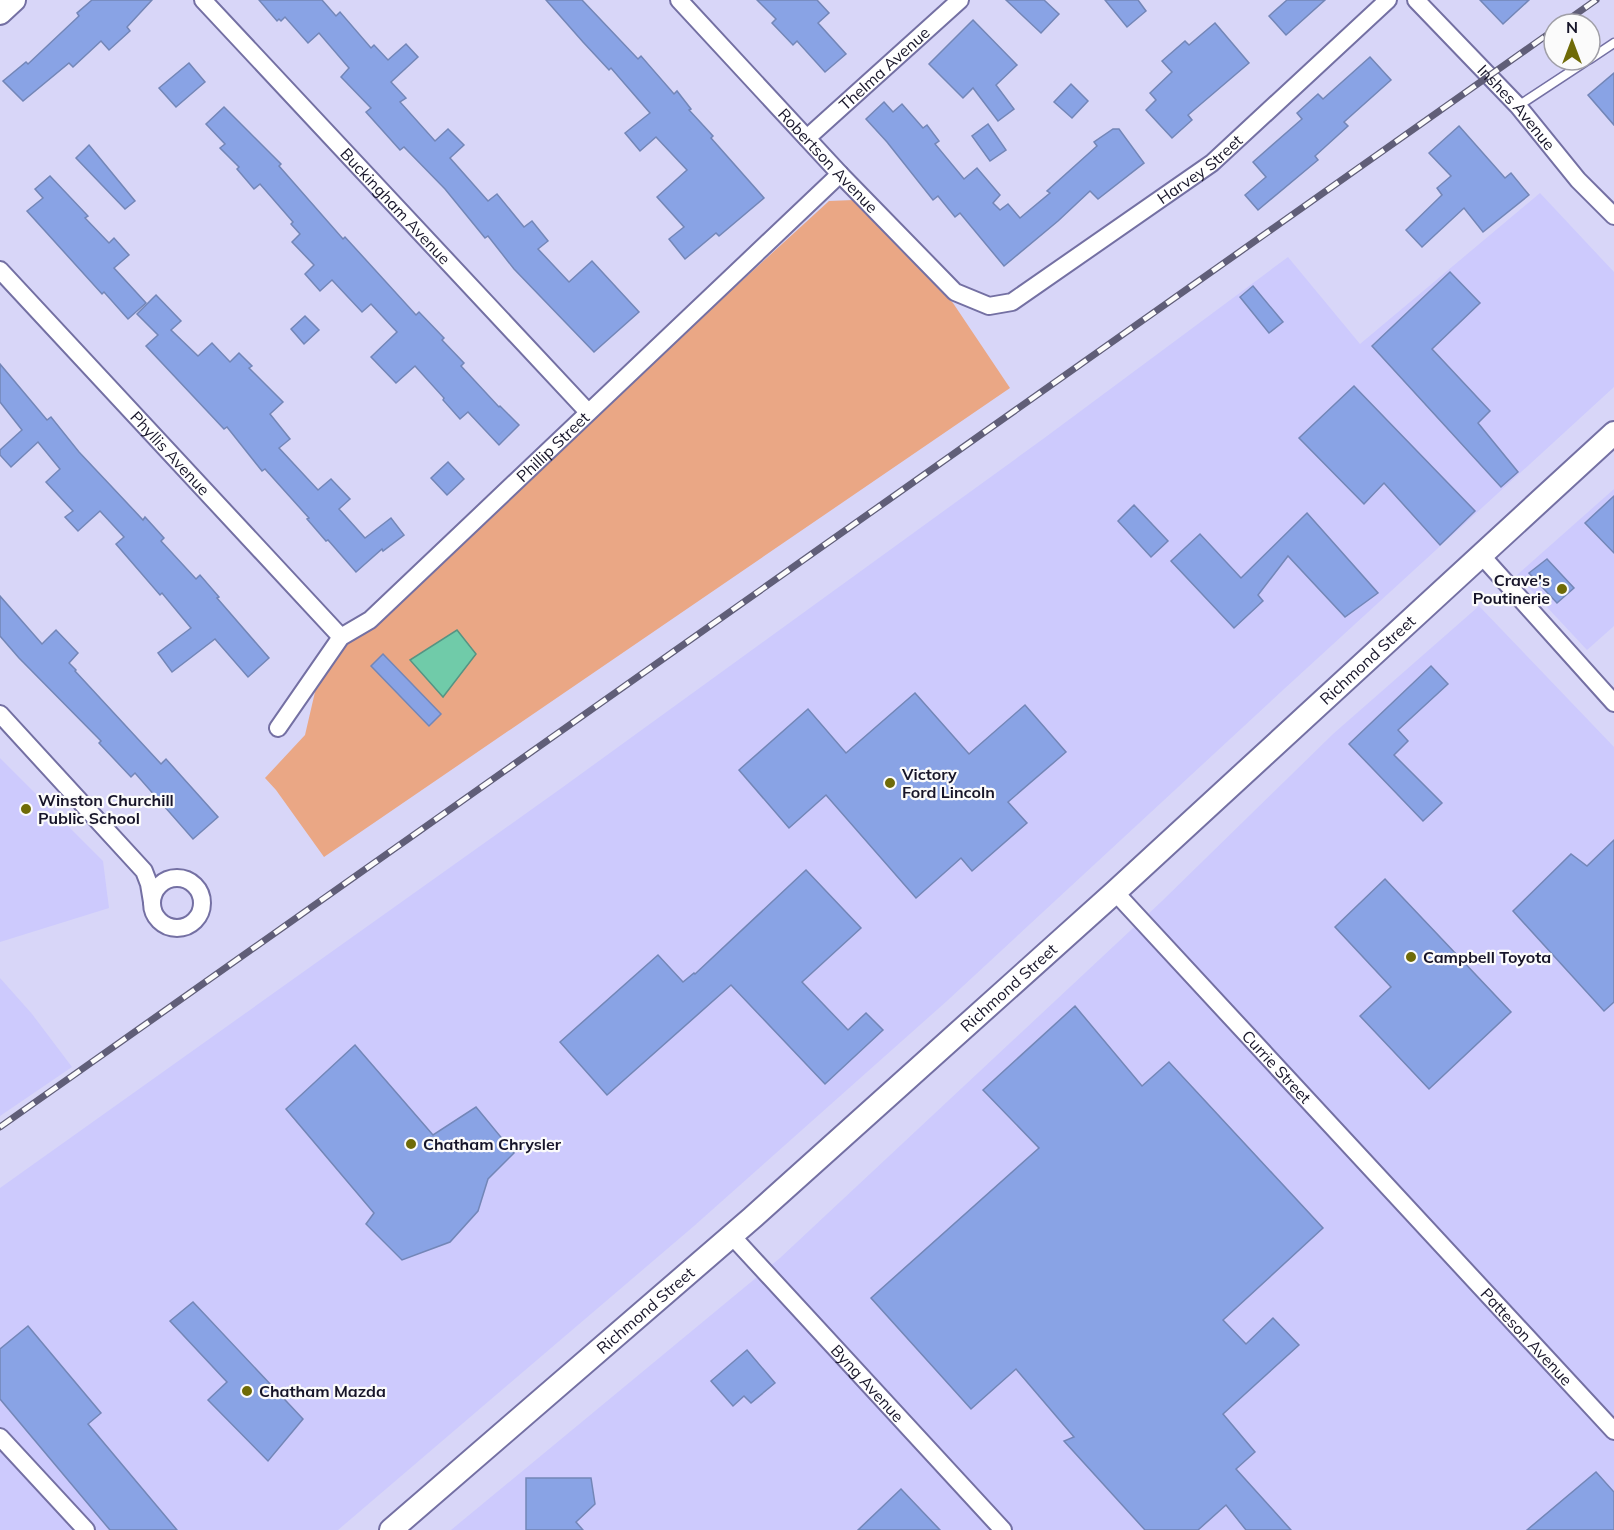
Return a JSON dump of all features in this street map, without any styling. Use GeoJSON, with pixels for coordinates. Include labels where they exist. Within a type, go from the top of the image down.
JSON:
{"type":"FeatureCollection","features":[{"type":"Feature","properties":{"kind":"main road"},"geometry":{"type":"LineString","coordinates":[[0,13],[14,0]]}},
{"type":"Feature","properties":{"kind":"main road","name":"Richmond Street"},"geometry":{"type":"LineString","coordinates":[[391,1530],[732,1236],[1115,892],[1614,433]]}},
{"type":"Feature","properties":{"kind":"street","name":"Buckingham Avenue"},"geometry":{"type":"LineString","coordinates":[[203,0],[588,412]]}},
{"type":"Feature","properties":{"kind":"street","name":"Robertson Avenue"},"geometry":{"type":"LineString","coordinates":[[679,0],[840,174],[955,292],[989,306]]}},
{"type":"Feature","properties":{"kind":"street","name":"Thelma Avenue"},"geometry":{"type":"LineString","coordinates":[[807,138],[960,0]]}},
{"type":"Feature","properties":{"kind":"street","name":"Harvey Street"},"geometry":{"type":"LineString","coordinates":[[989,306],[1012,302],[1212,163],[1388,0]]}},
{"type":"Feature","properties":{"kind":"street","name":"Inshes Avenue"},"geometry":{"type":"LineString","coordinates":[[1416,0],[1518,106],[1578,180],[1614,216]]}},
{"type":"Feature","properties":{"kind":"street","name":"Phillip Street"},"geometry":{"type":"LineString","coordinates":[[278,728],[341,637],[370,620],[840,174]]}},
{"type":"Feature","properties":{"kind":"street","name":"Phyllis Avenue"},"geometry":{"type":"LineString","coordinates":[[0,270],[341,637]]}},
{"type":"Feature","properties":{"kind":"street"},"geometry":{"type":"LineString","coordinates":[[1482,556],[1614,703]]}},
{"type":"Feature","properties":{"kind":"street"},"geometry":{"type":"LineString","coordinates":[[0,714],[147,876],[154,914],[163,924],[169,927],[182,927],[194,921],[201,911],[199,891],[190,882],[154,874],[139,866]]}},
{"type":"Feature","properties":{"kind":"street"},"geometry":{"type":"LineString","coordinates":[[152,902],[153,895],[160,884],[165,880],[178,878]]}},
{"type":"Feature","properties":{"kind":"street","name":"Currie Street"},"geometry":{"type":"LineString","coordinates":[[1115,892],[1440,1241]]}},
{"type":"Feature","properties":{"kind":"street","name":"Byng Avenue"},"geometry":{"type":"LineString","coordinates":[[732,1236],[1003,1530]]}},
{"type":"Feature","properties":{"kind":"street","name":"Patteson Avenue"},"geometry":{"type":"LineString","coordinates":[[1440,1241],[1614,1431]]}},
{"type":"Feature","properties":{"kind":"street"},"geometry":{"type":"LineString","coordinates":[[0,1437],[86,1530]]}},
{"type":"Feature","properties":{"kind":"lane"},"geometry":{"type":"LineString","coordinates":[[1518,106],[1569,72]]}},
{"type":"Feature","properties":{"kind":"shaded area"},"geometry":{"type":"Polygon","coordinates":[[[1540,193],[1614,272],[1614,387],[948,1000],[694,1226],[338,1530],[0,1530],[0,1188],[563,787],[1043,439],[1288,257],[1360,344],[1540,193]]]}},
{"type":"Feature","properties":{"kind":"shaded area"},"geometry":{"type":"Polygon","coordinates":[[[854,200],[953,303],[1010,388],[324,857],[265,778],[305,735],[318,679],[337,651],[829,201],[854,200]]]}},
{"type":"Feature","properties":{"kind":"shaded area"},"geometry":{"type":"Polygon","coordinates":[[[1614,489],[1614,626],[1587,650],[1517,575],[1614,489]]]}},
{"type":"Feature","properties":{"kind":"shaded area"},"geometry":{"type":"Polygon","coordinates":[[[1479,606],[1614,747],[1614,1530],[451,1530],[780,1258],[1162,901],[1333,734],[1479,606]]]}},
{"type":"Feature","properties":{"kind":"shaded area"},"geometry":{"type":"Polygon","coordinates":[[[457,630],[476,654],[443,697],[410,660],[457,630]]]}},
{"type":"Feature","properties":{"kind":"shaded area","name":"Winston Churchill Public School"},"geometry":{"type":"Polygon","coordinates":[[[0,758],[103,861],[109,908],[0,942],[0,758]]]}},
{"type":"Feature","properties":{"kind":"shaded area"},"geometry":{"type":"Polygon","coordinates":[[[0,978],[32,1014],[72,1067],[0,1116],[0,978]]]}},
{"type":"Feature","properties":{"kind":"building"},"geometry":{"type":"Polygon","coordinates":[[[92,0],[152,0],[127,27],[130,31],[109,50],[101,41],[73,67],[69,63],[23,101],[3,81],[26,62],[28,64],[79,16],[77,13],[92,0]]]}},
{"type":"Feature","properties":{"kind":"building"},"geometry":{"type":"Polygon","coordinates":[[[259,0],[322,0],[336,16],[340,12],[371,48],[374,45],[388,60],[406,44],[418,57],[391,82],[406,98],[400,102],[435,141],[448,129],[464,145],[450,158],[488,201],[497,194],[524,227],[532,221],[548,241],[538,249],[569,282],[592,261],[639,312],[594,352],[514,269],[488,236],[485,238],[445,189],[404,147],[400,150],[366,112],[371,108],[341,77],[349,68],[319,33],[308,43],[285,17],[277,21],[259,0]]]}},
{"type":"Feature","properties":{"kind":"building"},"geometry":{"type":"Polygon","coordinates":[[[546,0],[582,0],[638,59],[641,56],[674,94],[677,91],[691,109],[689,110],[713,136],[711,138],[764,198],[719,236],[716,233],[685,259],[669,239],[684,227],[657,197],[687,170],[656,137],[640,151],[625,133],[650,113],[546,0]]]}},
{"type":"Feature","properties":{"kind":"building"},"geometry":{"type":"Polygon","coordinates":[[[757,0],[817,0],[829,13],[818,23],[846,54],[825,72],[797,41],[793,45],[772,23],[776,19],[757,0]]]}},
{"type":"Feature","properties":{"kind":"building"},"geometry":{"type":"Polygon","coordinates":[[[1006,0],[1044,0],[1059,14],[1041,33],[1006,0]]]}},
{"type":"Feature","properties":{"kind":"building"},"geometry":{"type":"Polygon","coordinates":[[[1105,0],[1138,0],[1146,11],[1127,27],[1105,0]]]}},
{"type":"Feature","properties":{"kind":"building"},"geometry":{"type":"Polygon","coordinates":[[[1287,0],[1325,0],[1286,35],[1269,16],[1287,0]]]}},
{"type":"Feature","properties":{"kind":"building"},"geometry":{"type":"Polygon","coordinates":[[[1480,0],[1529,0],[1503,24],[1480,0]]]}},
{"type":"Feature","properties":{"kind":"building"},"geometry":{"type":"Polygon","coordinates":[[[973,20],[1017,65],[996,85],[1014,109],[998,121],[973,88],[963,98],[929,64],[973,20]]]}},
{"type":"Feature","properties":{"kind":"building"},"geometry":{"type":"Polygon","coordinates":[[[1215,23],[1249,63],[1188,115],[1192,120],[1172,138],[1146,110],[1156,100],[1150,93],[1172,72],[1162,61],[1185,41],[1189,45],[1215,23]]]}},
{"type":"Feature","properties":{"kind":"building"},"geometry":{"type":"Polygon","coordinates":[[[1370,57],[1391,80],[1344,122],[1348,126],[1315,156],[1318,160],[1258,210],[1245,195],[1266,177],[1253,162],[1302,119],[1297,113],[1318,94],[1323,99],[1370,57]]]}},
{"type":"Feature","properties":{"kind":"building"},"geometry":{"type":"Polygon","coordinates":[[[189,63],[205,82],[176,107],[159,88],[189,63]]]}},
{"type":"Feature","properties":{"kind":"building"},"geometry":{"type":"Polygon","coordinates":[[[1614,73],[1614,125],[1588,95],[1614,73]]]}},
{"type":"Feature","properties":{"kind":"building"},"geometry":{"type":"Polygon","coordinates":[[[1071,84],[1088,101],[1072,118],[1054,102],[1071,84]]]}},
{"type":"Feature","properties":{"kind":"building"},"geometry":{"type":"Polygon","coordinates":[[[884,102],[893,112],[902,104],[923,128],[927,125],[939,141],[935,144],[964,179],[977,168],[1000,195],[993,203],[1000,210],[1008,204],[1020,218],[1050,193],[1047,191],[1097,146],[1094,142],[1113,129],[1119,129],[1144,163],[1098,199],[1090,191],[1004,266],[960,213],[955,217],[938,196],[933,200],[866,119],[884,102]]]}},
{"type":"Feature","properties":{"kind":"building"},"geometry":{"type":"Polygon","coordinates":[[[224,107],[281,164],[279,166],[343,239],[345,237],[416,315],[419,312],[444,338],[442,340],[464,363],[461,366],[519,425],[499,445],[468,412],[460,419],[415,366],[396,383],[371,357],[397,332],[371,304],[362,312],[332,280],[320,291],[305,274],[314,265],[292,242],[300,234],[291,224],[293,222],[260,184],[254,189],[237,169],[239,167],[220,148],[225,144],[206,124],[224,107]]]}},
{"type":"Feature","properties":{"kind":"building"},"geometry":{"type":"Polygon","coordinates":[[[988,124],[1006,150],[990,161],[972,136],[988,124]]]}},
{"type":"Feature","properties":{"kind":"building"},"geometry":{"type":"Polygon","coordinates":[[[1459,126],[1505,178],[1511,173],[1529,195],[1483,232],[1464,208],[1422,247],[1406,230],[1442,195],[1437,188],[1451,176],[1429,153],[1459,126]]]}},
{"type":"Feature","properties":{"kind":"building"},"geometry":{"type":"Polygon","coordinates":[[[89,145],[135,201],[125,209],[76,158],[89,145]]]}},
{"type":"Feature","properties":{"kind":"building"},"geometry":{"type":"Polygon","coordinates":[[[50,176],[88,216],[85,218],[109,243],[114,238],[129,255],[114,268],[146,303],[128,319],[104,292],[102,294],[27,211],[43,198],[35,189],[50,176]]]}},
{"type":"Feature","properties":{"kind":"building"},"geometry":{"type":"Polygon","coordinates":[[[1450,272],[1480,303],[1432,349],[1490,411],[1478,423],[1518,472],[1501,487],[1372,346],[1450,272]]]}},
{"type":"Feature","properties":{"kind":"building"},"geometry":{"type":"Polygon","coordinates":[[[1253,286],[1283,322],[1269,333],[1240,297],[1253,286]]]}},
{"type":"Feature","properties":{"kind":"building"},"geometry":{"type":"Polygon","coordinates":[[[156,295],[181,321],[171,330],[198,356],[212,343],[230,362],[239,353],[252,366],[249,368],[283,402],[270,414],[290,439],[279,448],[318,490],[331,479],[350,499],[339,509],[365,538],[391,518],[404,535],[383,551],[382,549],[356,572],[328,540],[326,541],[307,519],[309,518],[265,469],[262,471],[227,427],[224,429],[146,346],[158,335],[137,314],[156,295]]]}},
{"type":"Feature","properties":{"kind":"building"},"geometry":{"type":"Polygon","coordinates":[[[305,316],[319,330],[304,344],[291,329],[305,316]]]}},
{"type":"Feature","properties":{"kind":"building"},"geometry":{"type":"Polygon","coordinates":[[[0,364],[47,420],[51,417],[79,452],[143,520],[145,517],[164,538],[161,541],[196,579],[200,575],[269,658],[248,677],[215,639],[172,672],[158,653],[191,628],[116,544],[124,537],[100,511],[78,531],[65,517],[73,511],[46,482],[60,469],[38,442],[11,467],[0,455],[0,450],[22,430],[0,402],[0,364]]]}},
{"type":"Feature","properties":{"kind":"building"},"geometry":{"type":"Polygon","coordinates":[[[1354,386],[1475,511],[1440,545],[1384,483],[1364,504],[1299,438],[1354,386]]]}},
{"type":"Feature","properties":{"kind":"building"},"geometry":{"type":"Polygon","coordinates":[[[448,462],[464,479],[447,495],[431,478],[448,462]]]}},
{"type":"Feature","properties":{"kind":"building"},"geometry":{"type":"Polygon","coordinates":[[[1614,496],[1614,553],[1585,523],[1614,496]]]}},
{"type":"Feature","properties":{"kind":"building"},"geometry":{"type":"Polygon","coordinates":[[[1134,505],[1168,541],[1151,557],[1118,521],[1134,505]]]}},
{"type":"Feature","properties":{"kind":"building"},"geometry":{"type":"Polygon","coordinates":[[[1307,513],[1378,593],[1345,617],[1288,556],[1258,595],[1263,601],[1234,628],[1171,561],[1200,534],[1241,578],[1307,513]]]}},
{"type":"Feature","properties":{"kind":"building"},"geometry":{"type":"Polygon","coordinates":[[[1547,559],[1574,588],[1557,603],[1529,573],[1547,559]]]}},
{"type":"Feature","properties":{"kind":"building"},"geometry":{"type":"Polygon","coordinates":[[[0,596],[42,644],[56,630],[78,653],[69,663],[75,671],[161,764],[166,759],[218,817],[193,839],[135,773],[131,777],[99,743],[101,741],[0,636],[0,596]]]}},
{"type":"Feature","properties":{"kind":"building"},"geometry":{"type":"Polygon","coordinates":[[[383,654],[441,714],[429,726],[371,666],[383,654]]]}},
{"type":"Feature","properties":{"kind":"building"},"geometry":{"type":"Polygon","coordinates":[[[1431,666],[1448,684],[1398,730],[1408,741],[1394,755],[1442,803],[1423,821],[1349,744],[1431,666]]]}},
{"type":"Feature","properties":{"kind":"building","name":"Victory Ford Lincoln"},"geometry":{"type":"Polygon","coordinates":[[[915,693],[969,754],[1025,705],[1066,752],[1008,802],[1027,823],[972,871],[961,858],[916,898],[826,795],[789,828],[739,770],[808,709],[846,753],[915,693]]]}},
{"type":"Feature","properties":{"kind":"building"},"geometry":{"type":"Polygon","coordinates":[[[1614,840],[1614,1002],[1604,1011],[1513,911],[1571,854],[1587,866],[1614,840]]]}},
{"type":"Feature","properties":{"kind":"building"},"geometry":{"type":"Polygon","coordinates":[[[806,870],[861,928],[802,982],[848,1030],[866,1013],[883,1030],[825,1084],[731,985],[607,1095],[560,1042],[658,955],[683,982],[695,974],[806,870]]]}},
{"type":"Feature","properties":{"kind":"building","name":"Campbell Toyota"},"geometry":{"type":"Polygon","coordinates":[[[1385,879],[1511,1012],[1429,1089],[1360,1016],[1391,987],[1335,927],[1385,879]]]}},
{"type":"Feature","properties":{"kind":"building"},"geometry":{"type":"Polygon","coordinates":[[[1075,1006],[1142,1086],[1169,1062],[1323,1228],[1223,1320],[1246,1344],[1273,1318],[1299,1345],[1223,1414],[1255,1452],[1236,1469],[1291,1530],[1246,1530],[1226,1505],[1198,1530],[1145,1530],[1064,1441],[1074,1437],[1016,1369],[971,1409],[871,1298],[1039,1148],[983,1090],[1075,1006]]]}},
{"type":"Feature","properties":{"kind":"building","name":"Chatham Chrysler"},"geometry":{"type":"Polygon","coordinates":[[[355,1045],[433,1135],[476,1107],[514,1153],[488,1179],[478,1211],[450,1242],[402,1260],[366,1224],[374,1213],[286,1109],[355,1045]]]}},
{"type":"Feature","properties":{"kind":"building","name":"Chatham Mazda"},"geometry":{"type":"Polygon","coordinates":[[[193,1302],[303,1419],[268,1461],[208,1400],[227,1382],[170,1321],[193,1302]]]}},
{"type":"Feature","properties":{"kind":"building"},"geometry":{"type":"Polygon","coordinates":[[[28,1326],[101,1413],[88,1424],[177,1530],[110,1530],[0,1399],[0,1349],[28,1326]]]}},
{"type":"Feature","properties":{"kind":"building"},"geometry":{"type":"Polygon","coordinates":[[[747,1350],[775,1383],[751,1403],[744,1396],[733,1406],[711,1381],[747,1350]]]}},
{"type":"Feature","properties":{"kind":"building"},"geometry":{"type":"Polygon","coordinates":[[[1596,1472],[1614,1492],[1614,1530],[1527,1530],[1596,1472]]]}},
{"type":"Feature","properties":{"kind":"building"},"geometry":{"type":"Polygon","coordinates":[[[526,1478],[591,1478],[595,1504],[576,1522],[583,1530],[526,1530],[526,1478]]]}},
{"type":"Feature","properties":{"kind":"building"},"geometry":{"type":"Polygon","coordinates":[[[901,1489],[940,1530],[858,1530],[901,1489]]]}},
{"type":"Feature","properties":{"kind":"railway"},"geometry":{"type":"LineString","coordinates":[[1579,12],[1596,0]]}},
{"type":"Feature","properties":{"kind":"railway"},"geometry":{"type":"LineString","coordinates":[[0,1127],[1542,38]]}},
{"type":"Feature","properties":{"kind":"place","name":"Crave's Poutinerie"},"geometry":{"type":"Point","coordinates":[1562,589]}},
{"type":"Feature","properties":{"kind":"place","name":"Victory Ford Lincoln"},"geometry":{"type":"Point","coordinates":[890,783]}},
{"type":"Feature","properties":{"kind":"place","name":"Winston Churchill Public School"},"geometry":{"type":"Point","coordinates":[26,809]}},
{"type":"Feature","properties":{"kind":"place","name":"Campbell Toyota"},"geometry":{"type":"Point","coordinates":[1411,957]}},
{"type":"Feature","properties":{"kind":"place","name":"Chatham Chrysler"},"geometry":{"type":"Point","coordinates":[411,1144]}},
{"type":"Feature","properties":{"kind":"place","name":"Chatham Mazda"},"geometry":{"type":"Point","coordinates":[247,1391]}}]}
